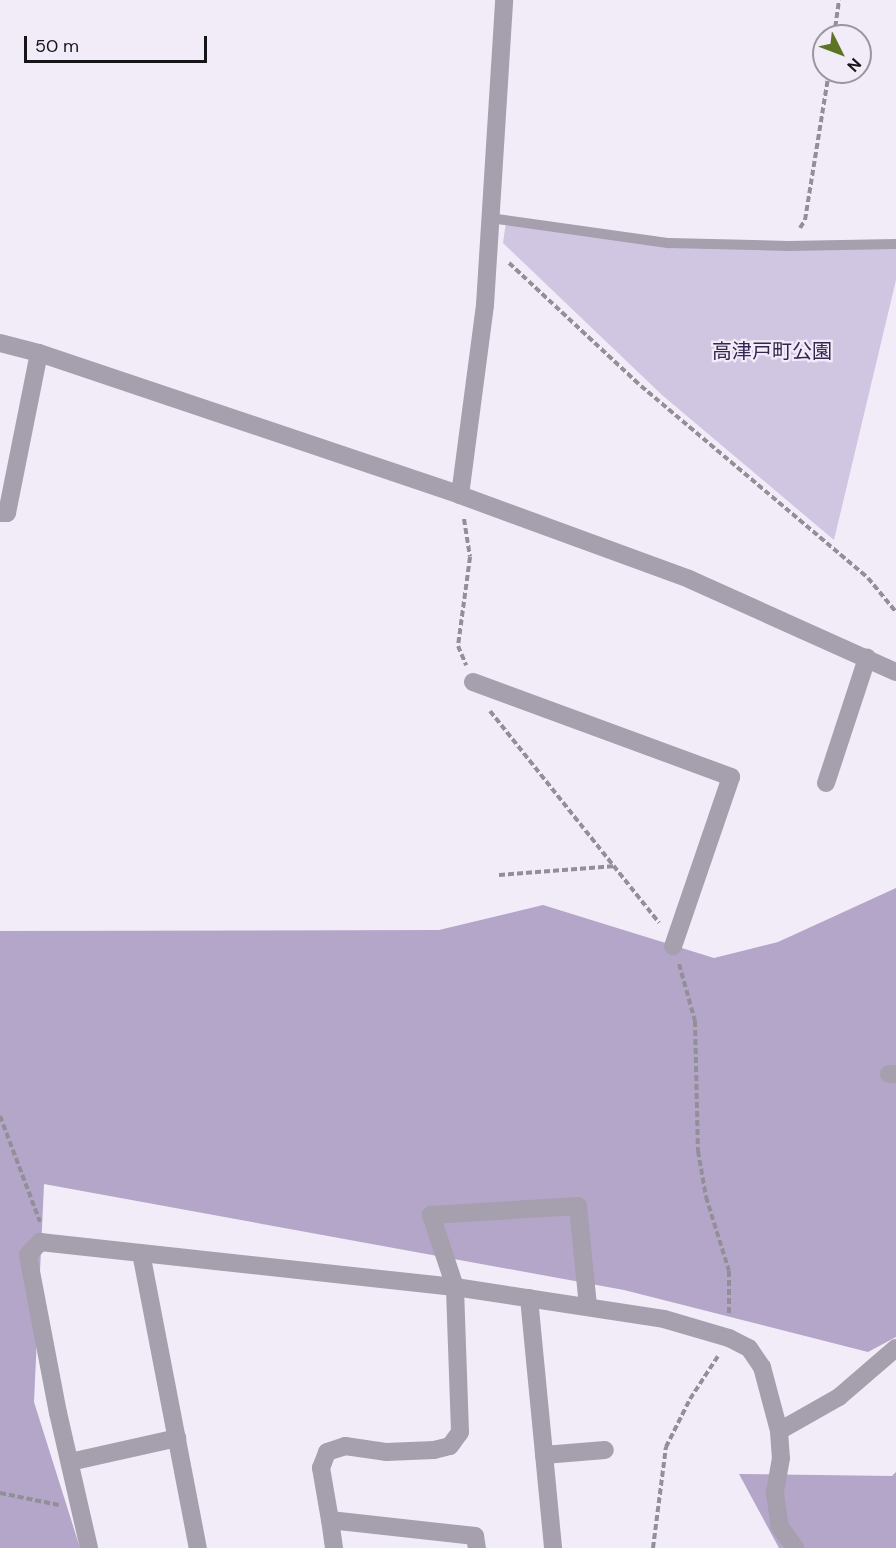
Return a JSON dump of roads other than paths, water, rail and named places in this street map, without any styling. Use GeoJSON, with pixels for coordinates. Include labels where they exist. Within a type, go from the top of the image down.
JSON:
{"type":"FeatureCollection","features":[{"type":"Feature","properties":{"kind":"street"},"geometry":{"type":"LineString","coordinates":[[460,495],[485,305],[504,0]]}},
{"type":"Feature","properties":{"kind":"street"},"geometry":{"type":"LineString","coordinates":[[0,343],[39,353],[460,495],[688,579],[896,672]]}},
{"type":"Feature","properties":{"kind":"street"},"geometry":{"type":"LineString","coordinates":[[0,513],[7,513],[39,353]]}},
{"type":"Feature","properties":{"kind":"street"},"geometry":{"type":"LineString","coordinates":[[826,783],[867,658]]}},
{"type":"Feature","properties":{"kind":"street"},"geometry":{"type":"LineString","coordinates":[[473,682],[731,777],[674,946]]}},
{"type":"Feature","properties":{"kind":"street"},"geometry":{"type":"LineString","coordinates":[[334,1548],[321,1468],[327,1452],[345,1446],[386,1452],[434,1450],[450,1446],[460,1432],[456,1287],[431,1215],[578,1206],[588,1306]]}},
{"type":"Feature","properties":{"kind":"street"},"geometry":{"type":"LineString","coordinates":[[89,1548],[28,1255],[40,1242],[456,1287],[664,1319],[729,1338],[749,1348],[762,1367],[779,1431],[782,1458],[775,1493],[780,1527],[795,1548]]}},
{"type":"Feature","properties":{"kind":"street"},"geometry":{"type":"LineString","coordinates":[[141,1253],[198,1548]]}},
{"type":"Feature","properties":{"kind":"street"},"geometry":{"type":"LineString","coordinates":[[530,1298],[553,1548]]}},
{"type":"Feature","properties":{"kind":"street"},"geometry":{"type":"LineString","coordinates":[[779,1431],[839,1397],[896,1348]]}},
{"type":"Feature","properties":{"kind":"street"},"geometry":{"type":"LineString","coordinates":[[70,1462],[177,1438]]}},
{"type":"Feature","properties":{"kind":"street"},"geometry":{"type":"LineString","coordinates":[[544,1455],[606,1450]]}},
{"type":"Feature","properties":{"kind":"street"},"geometry":{"type":"LineString","coordinates":[[330,1520],[475,1536],[477,1548]]}},
{"type":"Feature","properties":{"kind":"lane"},"geometry":{"type":"LineString","coordinates":[[490,218],[669,243],[788,246],[896,244]]}},
{"type":"Feature","properties":{"kind":"park label","name":"高津戸町公園"},"geometry":{"type":"Point","coordinates":[772,351]}}]}
